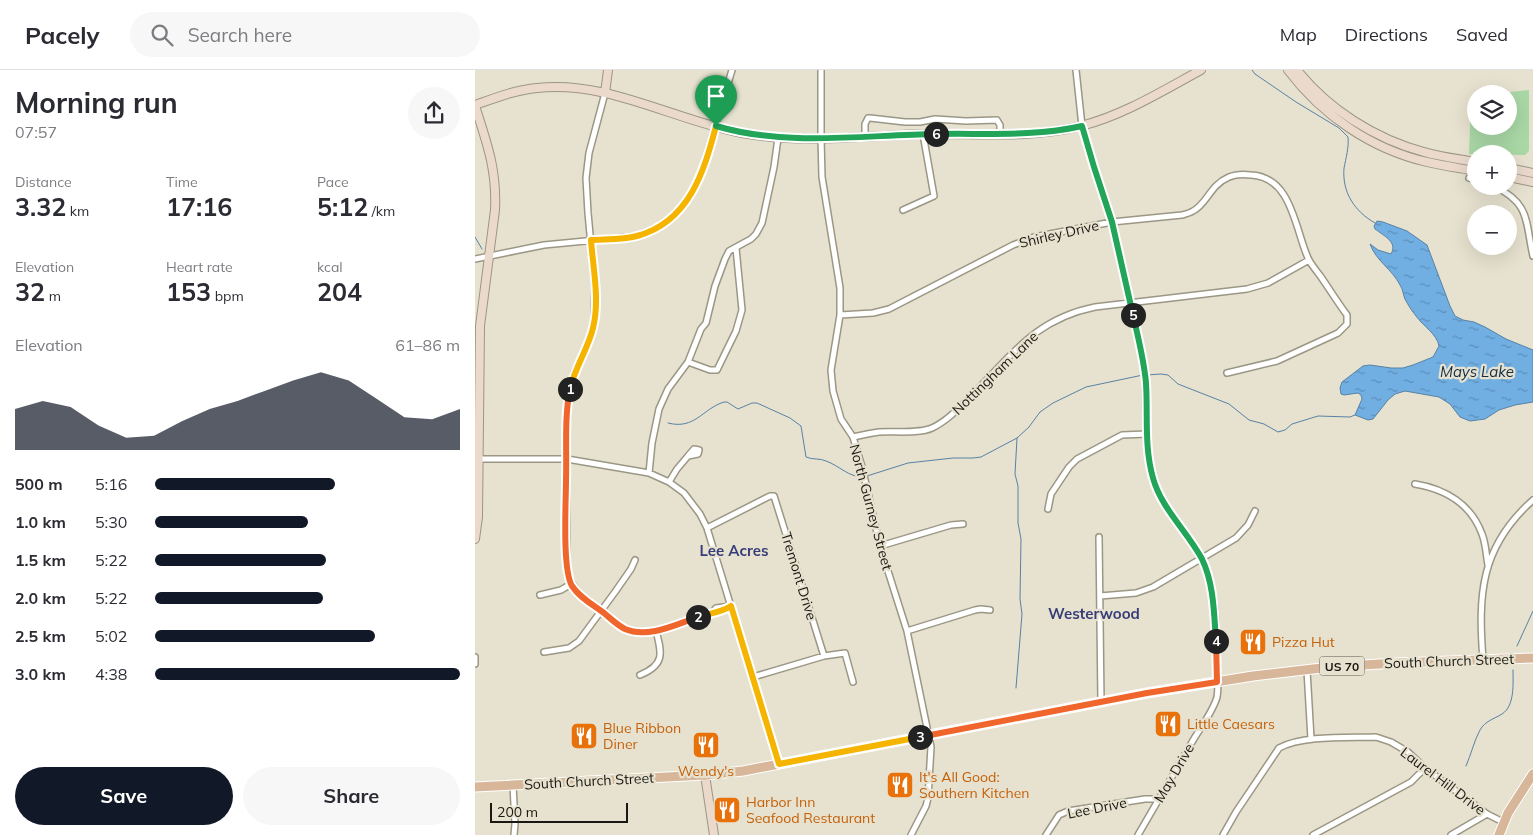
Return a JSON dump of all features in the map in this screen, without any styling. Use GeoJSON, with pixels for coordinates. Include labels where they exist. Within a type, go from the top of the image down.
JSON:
{"type":"FeatureCollection","features":[{"type":"Feature","properties":{"kind":"main road","name":"South Church Street"},"geometry":{"type":"LineString","coordinates":[[475,787],[705,775],[779,764],[1101,702],[1217,682],[1307,670],[1396,663],[1533,658]]}},
{"type":"Feature","properties":{"kind":"main road"},"geometry":{"type":"LineString","coordinates":[[1499,835],[1503,822],[1516,798],[1533,774]]}},
{"type":"Feature","properties":{"kind":"street"},"geometry":{"type":"LineString","coordinates":[[608,70],[605,93],[587,162],[586,190],[595,302],[594,323],[589,342],[574,373],[568,400],[566,444],[567,573],[571,584],[585,600],[624,628],[634,632],[656,630],[712,612],[723,611],[731,606]]}},
{"type":"Feature","properties":{"kind":"street"},"geometry":{"type":"LineString","coordinates":[[475,259],[544,245],[637,236],[658,227],[675,214],[689,198],[701,174],[732,70]]}},
{"type":"Feature","properties":{"kind":"street","name":"North Gurney Street"},"geometry":{"type":"LineString","coordinates":[[821,70],[822,177],[840,288],[840,315],[832,361],[832,386],[841,419],[853,438],[862,467],[880,546],[907,631],[931,747],[930,792],[926,806],[911,835]]}},
{"type":"Feature","properties":{"kind":"street","name":"May Drive"},"geometry":{"type":"LineString","coordinates":[[1076,70],[1082,126],[1112,222],[1144,365],[1147,434],[1153,480],[1159,493],[1202,559],[1209,577],[1213,600],[1217,698],[1138,835]]}},
{"type":"Feature","properties":{"kind":"street"},"geometry":{"type":"LineString","coordinates":[[475,539],[478,517],[477,459],[480,326],[495,210],[495,182],[489,149],[475,106],[501,96],[536,88],[578,88],[605,93],[716,126],[777,138],[1053,132],[1102,120],[1128,109],[1201,70]]}},
{"type":"Feature","properties":{"kind":"street"},"geometry":{"type":"LineString","coordinates":[[1287,70],[1321,106],[1350,129],[1365,138],[1409,157],[1467,169]]}},
{"type":"Feature","properties":{"kind":"street"},"geometry":{"type":"LineString","coordinates":[[1297,70],[1331,104],[1381,136],[1425,153],[1467,160]]}},
{"type":"Feature","properties":{"kind":"street"},"geometry":{"type":"LineString","coordinates":[[865,136],[865,124],[869,118],[905,122],[935,119],[997,120],[1000,125],[1000,134]]}},
{"type":"Feature","properties":{"kind":"street"},"geometry":{"type":"LineString","coordinates":[[903,210],[934,196],[923,134]]}},
{"type":"Feature","properties":{"kind":"street"},"geometry":{"type":"LineString","coordinates":[[649,473],[652,443],[659,409],[668,389],[688,362],[705,323],[725,259],[729,251],[751,239],[756,234],[761,223],[774,167],[777,138]]}},
{"type":"Feature","properties":{"kind":"street"},"geometry":{"type":"LineString","coordinates":[[1517,170],[1533,173]]}},
{"type":"Feature","properties":{"kind":"street","name":"Shirley Drive"},"geometry":{"type":"LineString","coordinates":[[840,315],[873,313],[889,309],[1024,240],[1112,222],[1182,215],[1199,207],[1217,184],[1229,177],[1239,174],[1254,175],[1277,186],[1287,198],[1309,260],[1347,315],[1347,324],[1338,333],[1277,361],[1227,373]]}},
{"type":"Feature","properties":{"kind":"street"},"geometry":{"type":"LineString","coordinates":[[1517,179],[1533,182]]}},
{"type":"Feature","properties":{"kind":"street"},"geometry":{"type":"LineString","coordinates":[[1510,195],[1524,210],[1533,256]]}},
{"type":"Feature","properties":{"kind":"street"},"geometry":{"type":"LineString","coordinates":[[688,362],[710,370],[717,370],[736,331],[741,310],[736,248]]}},
{"type":"Feature","properties":{"kind":"street","name":"Nottingham Lane"},"geometry":{"type":"LineString","coordinates":[[853,438],[878,432],[931,429],[952,414],[1029,337],[1059,318],[1075,312],[1131,303],[1247,289],[1268,283],[1309,260]]}},
{"type":"Feature","properties":{"kind":"street"},"geometry":{"type":"LineString","coordinates":[[1048,509],[1051,494],[1069,467],[1077,459],[1122,436],[1147,434]]}},
{"type":"Feature","properties":{"kind":"street"},"geometry":{"type":"LineString","coordinates":[[669,482],[688,456]]}},
{"type":"Feature","properties":{"kind":"street"},"geometry":{"type":"LineString","coordinates":[[477,459],[567,459],[649,473],[669,482],[684,493],[692,502],[707,528],[779,764]]}},
{"type":"Feature","properties":{"kind":"street"},"geometry":{"type":"LineString","coordinates":[[1415,484],[1435,488],[1451,496],[1470,512],[1483,536],[1488,565]]}},
{"type":"Feature","properties":{"kind":"street","name":"Tremont Drive"},"geometry":{"type":"LineString","coordinates":[[707,528],[770,496],[774,496],[824,656]]}},
{"type":"Feature","properties":{"kind":"street"},"geometry":{"type":"LineString","coordinates":[[1483,660],[1481,606],[1488,565],[1502,534],[1517,515],[1533,500]]}},
{"type":"Feature","properties":{"kind":"street"},"geometry":{"type":"LineString","coordinates":[[1100,596],[1136,593],[1153,587],[1236,538],[1248,525],[1255,511]]}},
{"type":"Feature","properties":{"kind":"street"},"geometry":{"type":"LineString","coordinates":[[880,546],[951,525],[963,524]]}},
{"type":"Feature","properties":{"kind":"street"},"geometry":{"type":"LineString","coordinates":[[1099,537],[1101,702]]}},
{"type":"Feature","properties":{"kind":"street"},"geometry":{"type":"LineString","coordinates":[[544,652],[562,650],[573,646],[602,612],[635,560]]}},
{"type":"Feature","properties":{"kind":"street"},"geometry":{"type":"LineString","coordinates":[[540,595],[561,590],[571,584]]}},
{"type":"Feature","properties":{"kind":"street"},"geometry":{"type":"LineString","coordinates":[[907,631],[975,610],[990,610]]}},
{"type":"Feature","properties":{"kind":"street"},"geometry":{"type":"LineString","coordinates":[[640,675],[649,671],[660,659],[661,652],[656,630]]}},
{"type":"Feature","properties":{"kind":"street"},"geometry":{"type":"LineString","coordinates":[[753,677],[824,656],[845,652],[853,682]]}},
{"type":"Feature","properties":{"kind":"street"},"geometry":{"type":"LineString","coordinates":[[475,656],[475,664]]}},
{"type":"Feature","properties":{"kind":"street"},"geometry":{"type":"LineString","coordinates":[[1307,670],[1311,739]]}},
{"type":"Feature","properties":{"kind":"street","name":"Laurel Hill Drive"},"geometry":{"type":"LineString","coordinates":[[1224,835],[1236,812],[1279,748],[1284,745],[1311,739],[1376,737],[1391,742],[1408,752],[1425,768],[1487,814],[1503,822]]}},
{"type":"Feature","properties":{"kind":"street"},"geometry":{"type":"LineString","coordinates":[[1313,835],[1411,782],[1425,768]]}},
{"type":"Feature","properties":{"kind":"street"},"geometry":{"type":"LineString","coordinates":[[705,775],[714,835]]}},
{"type":"Feature","properties":{"kind":"street"},"geometry":{"type":"LineString","coordinates":[[513,785],[514,835]]}},
{"type":"Feature","properties":{"kind":"street","name":"Lee Drive"},"geometry":{"type":"LineString","coordinates":[[1046,835],[1059,815],[1068,811],[1145,799],[1159,799]]}},
{"type":"Feature","properties":{"kind":"street"},"geometry":{"type":"LineString","coordinates":[[1451,835],[1487,814]]}},
{"type":"Feature","properties":{"kind":"green space"},"geometry":{"type":"Polygon","coordinates":[[[1529,90],[1529,151],[1525,155],[1517,155],[1517,145],[1469,145],[1470,135],[1517,135],[1517,91],[1529,90]]]}},
{"type":"Feature","properties":{"kind":"water","name":"Mays Lake"},"geometry":{"type":"Polygon","coordinates":[[[1377,221],[1407,231],[1427,245],[1455,316],[1474,322],[1506,339],[1533,350],[1533,402],[1499,410],[1485,419],[1470,421],[1460,417],[1450,404],[1439,397],[1405,391],[1395,394],[1388,400],[1373,419],[1368,420],[1355,415],[1362,399],[1361,395],[1358,393],[1341,394],[1342,382],[1363,366],[1403,368],[1413,365],[1433,357],[1439,346],[1433,334],[1410,308],[1397,279],[1380,260],[1370,244],[1378,250],[1391,254],[1393,250],[1389,240],[1375,229],[1374,226],[1377,221]]]}},
{"type":"Feature","properties":{"kind":"waterway"},"geometry":{"type":"LineString","coordinates":[[1252,70],[1296,102],[1339,128],[1348,137],[1348,149],[1344,168],[1347,193],[1355,207],[1375,223]]}},
{"type":"Feature","properties":{"kind":"waterway"},"geometry":{"type":"LineString","coordinates":[[475,237],[482,249]]}},
{"type":"Feature","properties":{"kind":"waterway"},"geometry":{"type":"LineString","coordinates":[[867,476],[908,463],[981,457],[1017,438],[1029,427],[1040,412],[1053,403],[1086,387],[1143,375]]}},
{"type":"Feature","properties":{"kind":"waterway"},"geometry":{"type":"LineString","coordinates":[[1147,375],[1168,375],[1178,384],[1229,404],[1249,420],[1264,424],[1278,432],[1285,430],[1292,424],[1318,416],[1350,417],[1355,415]]}},
{"type":"Feature","properties":{"kind":"waterway"},"geometry":{"type":"LineString","coordinates":[[668,423],[685,424],[724,402],[738,409],[752,403],[757,403],[790,418],[801,426],[806,457],[824,460],[848,473],[863,477]]}},
{"type":"Feature","properties":{"kind":"waterway"},"geometry":{"type":"LineString","coordinates":[[1016,688],[1022,614],[1020,599],[1021,539],[1018,523],[1018,486],[1015,474],[1017,438]]}},
{"type":"Feature","properties":{"kind":"waterway"},"geometry":{"type":"LineString","coordinates":[[1517,646],[1533,611]]}},
{"type":"Feature","properties":{"kind":"waterway"},"geometry":{"type":"LineString","coordinates":[[1466,766],[1482,727],[1502,714],[1509,706],[1513,688],[1513,670]]}},
{"type":"Feature","properties":{"kind":"place","name":"Pizza Hut"},"geometry":{"type":"Point","coordinates":[1253,642]}},
{"type":"Feature","properties":{"kind":"place","name":"Little Caesars"},"geometry":{"type":"Point","coordinates":[1168,724]}},
{"type":"Feature","properties":{"kind":"place","name":"Blue Ribbon Diner"},"geometry":{"type":"Point","coordinates":[584,736]}},
{"type":"Feature","properties":{"kind":"place","name":"Wendy's"},"geometry":{"type":"Point","coordinates":[706,745]}},
{"type":"Feature","properties":{"kind":"place","name":"It's All Good: Southern Kitchen"},"geometry":{"type":"Point","coordinates":[900,785]}},
{"type":"Feature","properties":{"kind":"place","name":"Harbor Inn Seafood Restaurant"},"geometry":{"type":"Point","coordinates":[727,810]}},
{"type":"Feature","properties":{"kind":"district","name":"Lee Acres"},"geometry":{"type":"Point","coordinates":[734,550]}},
{"type":"Feature","properties":{"kind":"district","name":"Westerwood"},"geometry":{"type":"Point","coordinates":[1094,613]}},
{"type":"Feature","properties":{"kind":"route"},"geometry":{"type":"LineString","coordinates":[[716,126],[767,137],[809,139],[923,134],[1021,134],[1055,132],[1082,126],[1112,222],[1144,365],[1148,447],[1153,480],[1165,505],[1202,559],[1209,577],[1213,600],[1217,682],[1147,693],[779,764],[731,606],[723,611],[712,612],[656,630],[634,632],[624,628],[580,596],[571,584],[567,573],[566,444],[568,400],[572,380],[589,342],[594,323],[595,288],[591,240],[637,236],[658,227],[675,214],[693,193],[707,157],[716,126]]}}]}
